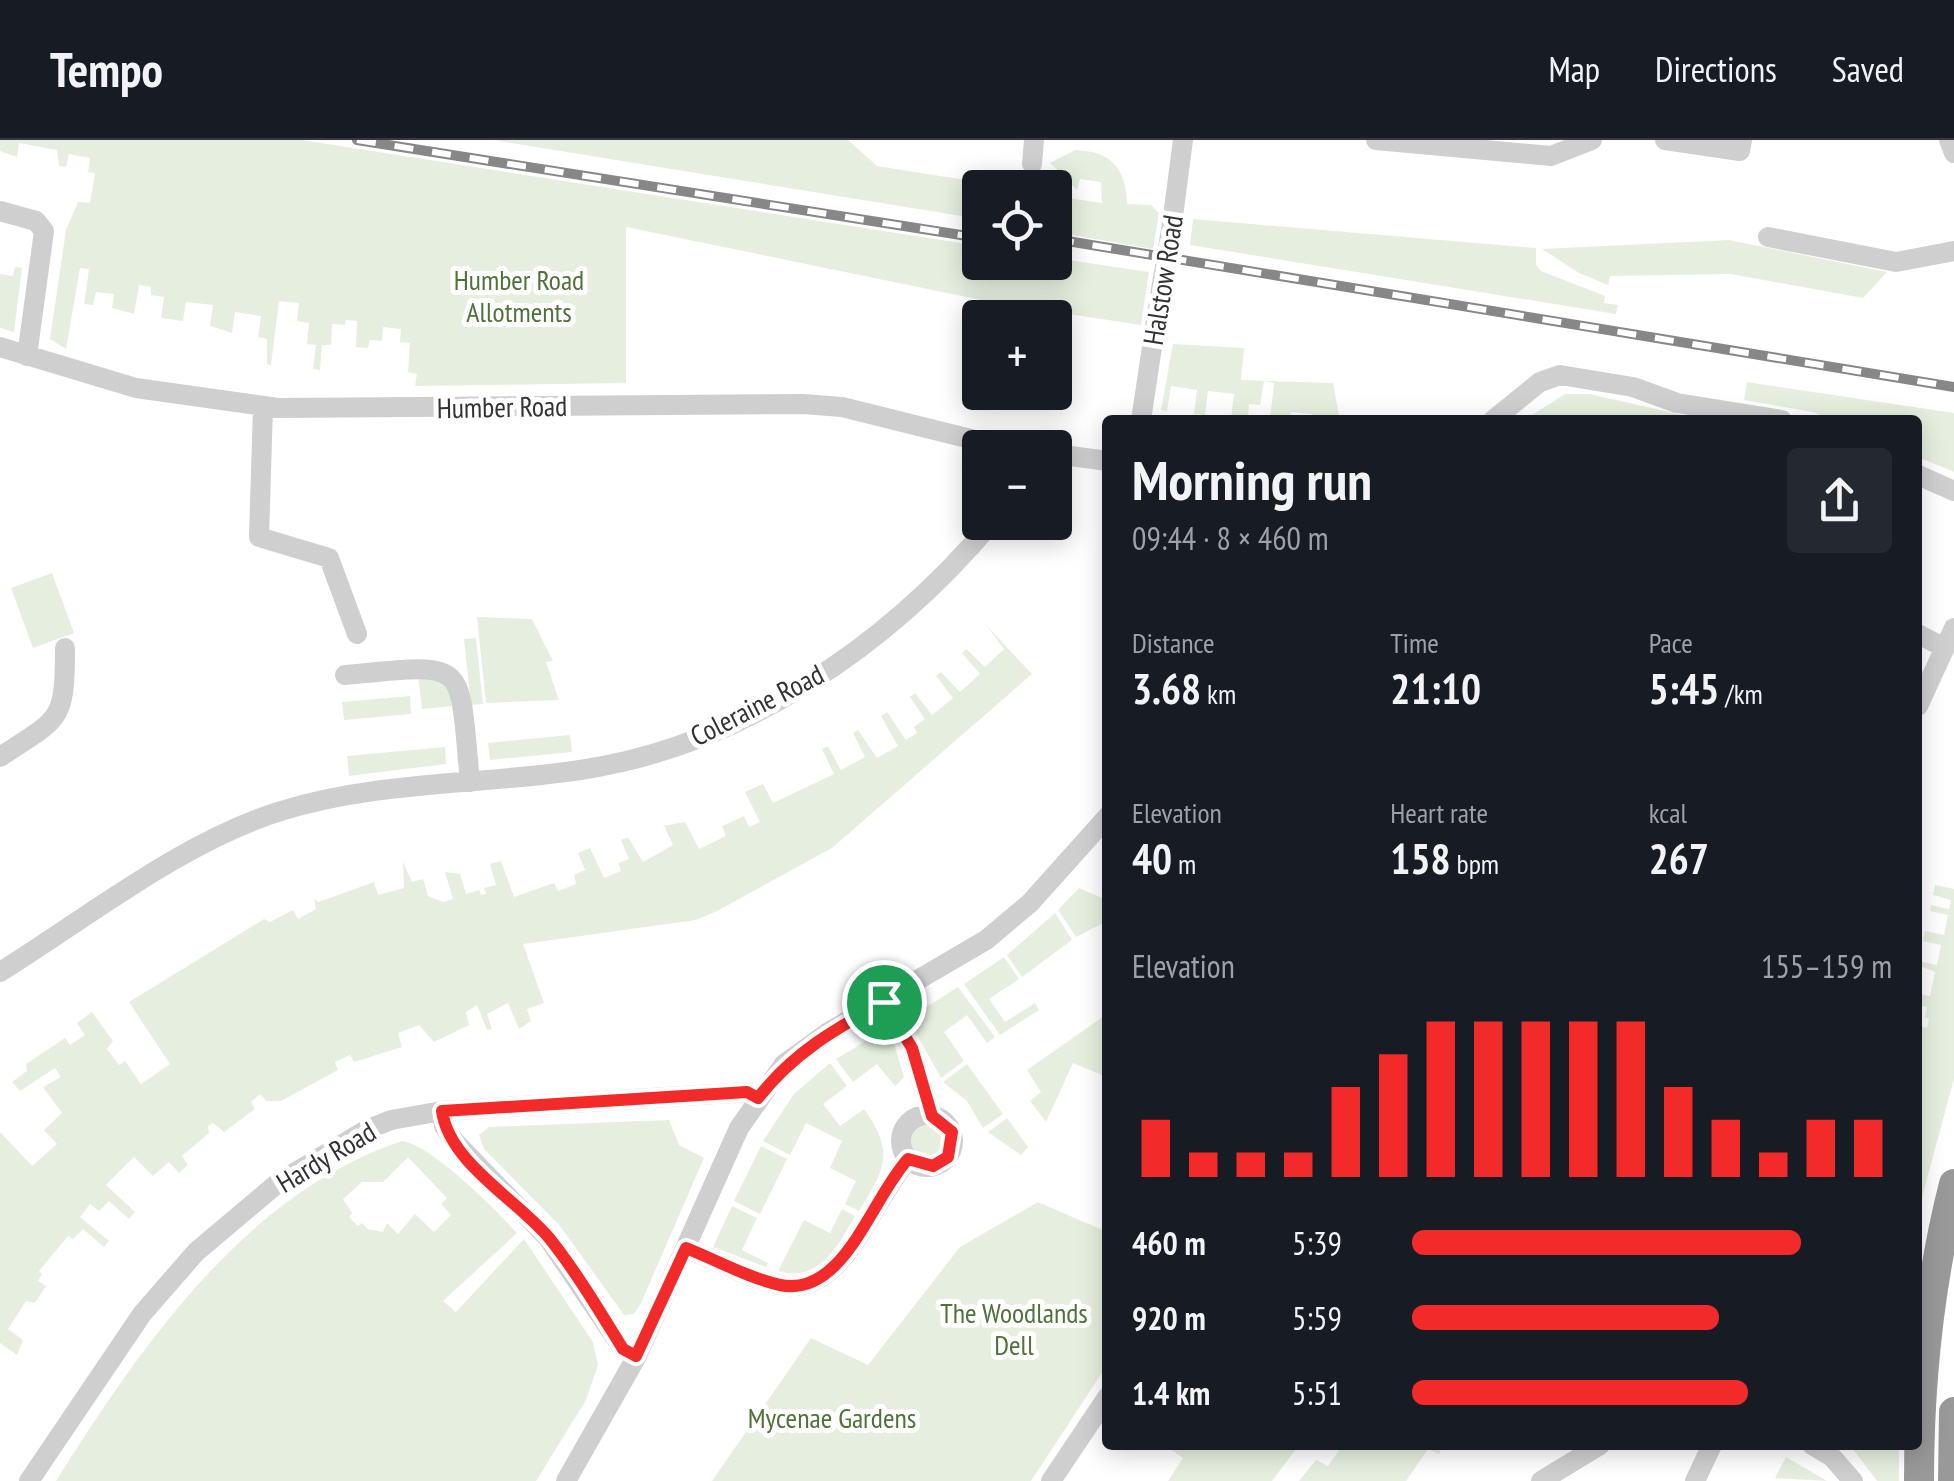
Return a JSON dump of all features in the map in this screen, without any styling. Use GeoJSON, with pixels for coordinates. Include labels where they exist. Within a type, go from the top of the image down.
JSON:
{"type":"FeatureCollection","features":[{"type":"Feature","properties":{"kind":"highway"},"geometry":{"type":"LineString","coordinates":[[1922,1358],[1930,1292],[1954,1184]]}},
{"type":"Feature","properties":{"kind":"highway"},"geometry":{"type":"LineString","coordinates":[[1954,1412],[1954,1481]]}},
{"type":"Feature","properties":{"kind":"highway"},"geometry":{"type":"LineString","coordinates":[[1919,1481],[1920,1450]]}},
{"type":"Feature","properties":{"kind":"street"},"geometry":{"type":"LineString","coordinates":[[1032,164],[1034,140]]}},
{"type":"Feature","properties":{"kind":"street","name":"Halstow Road"},"geometry":{"type":"LineString","coordinates":[[1142,415],[1183,140]]}},
{"type":"Feature","properties":{"kind":"street"},"geometry":{"type":"LineString","coordinates":[[1376,140],[1552,156],[1586,141]]}},
{"type":"Feature","properties":{"kind":"street"},"geometry":{"type":"LineString","coordinates":[[1664,140],[1740,151],[1742,140]]}},
{"type":"Feature","properties":{"kind":"street"},"geometry":{"type":"LineString","coordinates":[[1950,140],[1954,153]]}},
{"type":"Feature","properties":{"kind":"street"},"geometry":{"type":"LineString","coordinates":[[0,211],[36,221],[44,231],[9,355]]}},
{"type":"Feature","properties":{"kind":"street"},"geometry":{"type":"LineString","coordinates":[[1768,237],[1896,262],[1954,251]]}},
{"type":"Feature","properties":{"kind":"street","name":"Humber Road"},"geometry":{"type":"LineString","coordinates":[[9,355],[136,388],[263,407],[802,404],[868,413],[962,437]]}},
{"type":"Feature","properties":{"kind":"street"},"geometry":{"type":"LineString","coordinates":[[1499,415],[1540,382],[1560,375],[1632,387],[1676,403],[1751,415]]}},
{"type":"Feature","properties":{"kind":"street"},"geometry":{"type":"LineString","coordinates":[[263,407],[259,537],[329,558],[358,634]]}},
{"type":"Feature","properties":{"kind":"street"},"geometry":{"type":"LineString","coordinates":[[1072,456],[1102,460]]}},
{"type":"Feature","properties":{"kind":"street"},"geometry":{"type":"LineString","coordinates":[[1922,477],[1954,491]]}},
{"type":"Feature","properties":{"kind":"street","name":"Coleraine Road"},"geometry":{"type":"LineString","coordinates":[[0,972],[248,822],[351,794],[618,764],[679,744],[772,703],[832,668],[895,622],[975,540]]}},
{"type":"Feature","properties":{"kind":"street"},"geometry":{"type":"LineString","coordinates":[[1922,634],[1949,637],[1922,697]]}},
{"type":"Feature","properties":{"kind":"street"},"geometry":{"type":"LineString","coordinates":[[0,757],[58,716],[65,698],[64,648]]}},
{"type":"Feature","properties":{"kind":"street"},"geometry":{"type":"LineString","coordinates":[[345,675],[432,668],[449,674],[461,692],[470,782]]}},
{"type":"Feature","properties":{"kind":"street"},"geometry":{"type":"LineString","coordinates":[[566,1481],[636,1356],[739,1128],[784,1064],[827,1033],[986,940],[1030,903],[1102,823]]}},
{"type":"Feature","properties":{"kind":"street"},"geometry":{"type":"LineString","coordinates":[[884,1002],[912,1048],[932,1116],[952,1132],[952,1150],[933,1166],[908,1159]]}},
{"type":"Feature","properties":{"kind":"street","name":"Hardy Road"},"geometry":{"type":"LineString","coordinates":[[29,1481],[152,1303],[237,1215],[280,1182],[366,1130],[391,1120],[442,1111],[747,1092],[758,1098]]}},
{"type":"Feature","properties":{"kind":"street"},"geometry":{"type":"LineString","coordinates":[[442,1111],[444,1126],[454,1142],[548,1238],[623,1349],[636,1356]]}},
{"type":"Feature","properties":{"kind":"street"},"geometry":{"type":"LineString","coordinates":[[908,1159],[902,1144],[905,1129],[916,1118],[932,1116]]}},
{"type":"Feature","properties":{"kind":"street"},"geometry":{"type":"LineString","coordinates":[[686,1248],[778,1284],[810,1286],[833,1272],[893,1176],[908,1159]]}},
{"type":"Feature","properties":{"kind":"street"},"geometry":{"type":"LineString","coordinates":[[1052,1481],[1102,1405]]}},
{"type":"Feature","properties":{"kind":"street"},"geometry":{"type":"LineString","coordinates":[[1540,1481],[1592,1450]]}},
{"type":"Feature","properties":{"kind":"street"},"geometry":{"type":"LineString","coordinates":[[1694,1481],[1710,1450]]}},
{"type":"Feature","properties":{"kind":"street"},"geometry":{"type":"LineString","coordinates":[[1820,1450],[1853,1481]]}},
{"type":"Feature","properties":{"kind":"green space","name":"Humber Road Allotments"},"geometry":{"type":"Polygon","coordinates":[[[0,140],[302,140],[962,243],[962,280],[1072,280],[1072,261],[1149,272],[1141,325],[1072,315],[1072,300],[981,300],[626,227],[626,383],[415,386],[417,374],[408,372],[410,343],[400,342],[401,329],[383,327],[382,341],[370,340],[368,348],[356,347],[357,321],[332,324],[331,345],[322,345],[320,370],[313,369],[316,345],[307,344],[309,323],[297,321],[299,303],[279,301],[271,365],[267,364],[267,339],[258,337],[261,316],[235,312],[232,333],[210,326],[213,305],[186,302],[183,321],[161,318],[164,297],[151,295],[151,287],[139,285],[134,314],[112,308],[114,294],[96,292],[93,305],[84,304],[89,269],[80,268],[66,349],[50,339],[66,230],[78,202],[90,203],[95,173],[88,172],[90,158],[69,154],[66,167],[59,166],[57,150],[19,143],[17,157],[0,151],[0,140]]]}},
{"type":"Feature","properties":{"kind":"green space"},"geometry":{"type":"Polygon","coordinates":[[[493,140],[848,140],[877,166],[962,179],[962,216],[493,140]]]}},
{"type":"Feature","properties":{"kind":"green space"},"geometry":{"type":"Polygon","coordinates":[[[1075,150],[1107,158],[1120,171],[1127,204],[1151,205],[1159,213],[1153,249],[1072,235],[1072,199],[1102,203],[1101,182],[1080,179],[1077,190],[1072,185],[1072,170],[1057,170],[1050,163],[1075,150]]]}},
{"type":"Feature","properties":{"kind":"green space"},"geometry":{"type":"Polygon","coordinates":[[[1193,219],[1536,248],[1536,264],[1541,271],[1605,296],[1604,303],[1618,305],[1616,314],[1190,245],[1193,219]]]}},
{"type":"Feature","properties":{"kind":"green space"},"geometry":{"type":"Polygon","coordinates":[[[1729,240],[1887,272],[1863,298],[1731,274],[1610,276],[1608,285],[1579,273],[1542,249],[1729,240]]]}},
{"type":"Feature","properties":{"kind":"green space"},"geometry":{"type":"Polygon","coordinates":[[[15,267],[22,268],[14,332],[0,328],[0,274],[13,276],[15,267]]]}},
{"type":"Feature","properties":{"kind":"green space"},"geometry":{"type":"Polygon","coordinates":[[[1173,344],[1244,348],[1241,380],[1333,383],[1339,415],[1270,415],[1274,383],[1264,381],[1260,405],[1249,404],[1248,415],[1231,415],[1234,394],[1208,391],[1205,415],[1194,414],[1197,390],[1171,386],[1167,411],[1161,410],[1173,344]]]}},
{"type":"Feature","properties":{"kind":"green space"},"geometry":{"type":"Polygon","coordinates":[[[1747,382],[1954,413],[1954,472],[1922,459],[1922,415],[1820,415],[1744,400],[1747,382]]]}},
{"type":"Feature","properties":{"kind":"green space"},"geometry":{"type":"Polygon","coordinates":[[[1565,394],[1590,394],[1682,415],[1532,415],[1565,394]]]}},
{"type":"Feature","properties":{"kind":"green space"},"geometry":{"type":"Polygon","coordinates":[[[52,573],[74,633],[33,648],[11,588],[52,573]]]}},
{"type":"Feature","properties":{"kind":"green space"},"geometry":{"type":"Polygon","coordinates":[[[477,617],[532,619],[553,661],[546,662],[559,700],[486,703],[477,617]]]}},
{"type":"Feature","properties":{"kind":"green space"},"geometry":{"type":"Polygon","coordinates":[[[986,625],[1032,674],[832,848],[696,920],[523,944],[544,1003],[527,1009],[531,1021],[519,1029],[508,1003],[487,1014],[492,1029],[487,1030],[477,1005],[466,1012],[469,1025],[434,1042],[419,1025],[398,1033],[402,1047],[354,1062],[350,1055],[335,1062],[338,1070],[281,1101],[266,1101],[260,1094],[251,1102],[255,1109],[224,1132],[213,1123],[208,1126],[209,1133],[182,1156],[188,1165],[179,1173],[169,1162],[153,1176],[134,1157],[106,1185],[135,1212],[129,1219],[109,1201],[99,1211],[90,1204],[80,1217],[109,1241],[104,1247],[83,1229],[73,1239],[68,1236],[39,1271],[42,1274],[38,1281],[46,1286],[35,1303],[26,1301],[8,1329],[23,1340],[17,1355],[0,1343],[0,1132],[32,1166],[57,1144],[44,1130],[62,1113],[43,1087],[61,1077],[55,1068],[20,1091],[12,1082],[27,1071],[26,1064],[65,1038],[70,1045],[85,1035],[77,1023],[92,1012],[113,1041],[107,1049],[119,1065],[125,1061],[141,1084],[170,1064],[129,1002],[264,919],[270,922],[293,910],[298,919],[316,909],[314,899],[319,902],[374,882],[378,895],[404,888],[403,862],[412,882],[423,879],[428,896],[443,902],[453,899],[445,872],[460,874],[466,894],[479,890],[481,895],[486,894],[484,888],[496,885],[490,864],[501,861],[514,897],[554,883],[558,891],[576,884],[574,875],[585,870],[578,853],[590,848],[604,878],[621,871],[618,863],[629,859],[621,840],[628,837],[643,862],[673,845],[664,826],[685,822],[699,849],[726,836],[722,826],[744,816],[749,827],[760,822],[745,792],[763,784],[773,803],[834,774],[822,749],[828,746],[841,770],[865,757],[853,733],[858,730],[877,758],[898,746],[881,716],[887,712],[906,740],[917,733],[914,727],[925,719],[910,697],[915,693],[932,715],[953,698],[936,676],[941,672],[960,692],[980,674],[962,653],[966,649],[985,667],[1004,649],[986,625]]]}},
{"type":"Feature","properties":{"kind":"green space"},"geometry":{"type":"Polygon","coordinates":[[[476,638],[483,704],[471,705],[464,639],[476,638]]]}},
{"type":"Feature","properties":{"kind":"green space"},"geometry":{"type":"Polygon","coordinates":[[[418,676],[444,682],[454,706],[422,709],[418,676]]]}},
{"type":"Feature","properties":{"kind":"green space"},"geometry":{"type":"Polygon","coordinates":[[[410,696],[411,714],[344,720],[342,702],[410,696]]]}},
{"type":"Feature","properties":{"kind":"green space"},"geometry":{"type":"Polygon","coordinates":[[[570,735],[572,752],[490,760],[488,743],[570,735]]]}},
{"type":"Feature","properties":{"kind":"green space"},"geometry":{"type":"Polygon","coordinates":[[[445,747],[446,764],[349,776],[347,756],[445,747]]]}},
{"type":"Feature","properties":{"kind":"green space"},"geometry":{"type":"Polygon","coordinates":[[[1935,885],[1954,889],[1954,1079],[1922,1197],[1922,1027],[1927,1028],[1929,1019],[1925,1017],[1927,1007],[1922,1006],[1922,995],[1930,996],[1935,972],[1922,967],[1922,962],[1937,965],[1941,945],[1923,941],[1925,931],[1944,935],[1948,915],[1930,911],[1931,905],[1949,909],[1951,900],[1933,895],[1935,885]]]}},
{"type":"Feature","properties":{"kind":"green space"},"geometry":{"type":"Polygon","coordinates":[[[1079,888],[1102,898],[1102,924],[1076,937],[1058,910],[1079,888]]]}},
{"type":"Feature","properties":{"kind":"green space"},"geometry":{"type":"Polygon","coordinates":[[[1055,913],[1072,940],[1022,977],[1007,955],[1055,913]]]}},
{"type":"Feature","properties":{"kind":"green space"},"geometry":{"type":"Polygon","coordinates":[[[1004,957],[1019,979],[989,999],[1005,1022],[1035,1003],[1039,1010],[1000,1035],[964,984],[1004,957]]]}},
{"type":"Feature","properties":{"kind":"green space"},"geometry":{"type":"Polygon","coordinates":[[[958,987],[995,1037],[987,1043],[967,1015],[944,1032],[964,1061],[941,1078],[908,1019],[958,987]]]}},
{"type":"Feature","properties":{"kind":"green space"},"geometry":{"type":"Polygon","coordinates":[[[1102,1018],[1102,1075],[1073,1063],[1046,1122],[1030,1101],[1041,1092],[1027,1070],[1102,1018]]]}},
{"type":"Feature","properties":{"kind":"green space"},"geometry":{"type":"Polygon","coordinates":[[[889,1027],[904,1077],[895,1086],[877,1064],[853,1082],[836,1059],[889,1027]]]}},
{"type":"Feature","properties":{"kind":"green space"},"geometry":{"type":"Polygon","coordinates":[[[830,1063],[847,1086],[823,1104],[840,1126],[864,1109],[883,1150],[880,1172],[859,1211],[845,1204],[856,1181],[830,1168],[842,1141],[806,1123],[790,1155],[763,1141],[794,1094],[830,1063]]]}},
{"type":"Feature","properties":{"kind":"green space"},"geometry":{"type":"Polygon","coordinates":[[[967,1064],[1003,1114],[983,1128],[967,1101],[943,1082],[967,1064]]]}},
{"type":"Feature","properties":{"kind":"green space"},"geometry":{"type":"Polygon","coordinates":[[[1007,1118],[1028,1147],[1021,1155],[988,1132],[1007,1118]]]}},
{"type":"Feature","properties":{"kind":"green space"},"geometry":{"type":"Polygon","coordinates":[[[669,1120],[679,1145],[704,1158],[641,1303],[634,1314],[624,1315],[560,1226],[484,1149],[479,1135],[489,1127],[669,1120]]]}},
{"type":"Feature","properties":{"kind":"green space"},"geometry":{"type":"Polygon","coordinates":[[[928,1121],[942,1127],[948,1141],[942,1155],[928,1161],[914,1155],[908,1141],[914,1127],[928,1121]]]}},
{"type":"Feature","properties":{"kind":"green space"},"geometry":{"type":"Polygon","coordinates":[[[402,1141],[430,1154],[517,1233],[443,1301],[456,1312],[524,1239],[593,1342],[598,1365],[586,1400],[536,1481],[56,1481],[123,1379],[202,1281],[246,1236],[294,1197],[346,1165],[402,1141]],[[408,1157],[383,1182],[362,1182],[343,1199],[352,1213],[349,1217],[358,1226],[362,1223],[368,1229],[383,1232],[387,1223],[398,1234],[415,1214],[434,1232],[451,1215],[441,1204],[447,1198],[408,1157]]]}},
{"type":"Feature","properties":{"kind":"green space"},"geometry":{"type":"Polygon","coordinates":[[[761,1146],[787,1159],[760,1214],[734,1201],[761,1146]]]}},
{"type":"Feature","properties":{"kind":"green space"},"geometry":{"type":"Polygon","coordinates":[[[1038,1202],[1102,1230],[1102,1373],[1031,1481],[712,1481],[811,1338],[868,1365],[960,1247],[1038,1202]]]}},
{"type":"Feature","properties":{"kind":"green space"},"geometry":{"type":"Polygon","coordinates":[[[732,1206],[757,1218],[742,1250],[768,1263],[766,1267],[713,1247],[732,1206]]]}},
{"type":"Feature","properties":{"kind":"green space"},"geometry":{"type":"Polygon","coordinates":[[[842,1209],[855,1216],[825,1260],[805,1272],[778,1271],[804,1220],[830,1233],[842,1209]]]}},
{"type":"Feature","properties":{"kind":"green space"},"geometry":{"type":"Polygon","coordinates":[[[1172,1450],[1295,1450],[1272,1481],[1168,1481],[1183,1458],[1172,1450]]]}},
{"type":"Feature","properties":{"kind":"green space"},"geometry":{"type":"Polygon","coordinates":[[[1339,1450],[1427,1450],[1406,1481],[1299,1481],[1316,1460],[1328,1466],[1339,1450]]]}},
{"type":"Feature","properties":{"kind":"green space"},"geometry":{"type":"Polygon","coordinates":[[[1854,1450],[1899,1450],[1899,1481],[1877,1481],[1854,1450]]]}},
{"type":"Feature","properties":{"kind":"green space"},"geometry":{"type":"Polygon","coordinates":[[[1786,1457],[1827,1481],[1775,1478],[1786,1457]]]}},
{"type":"Feature","properties":{"kind":"railway"},"geometry":{"type":"LineString","coordinates":[[357,140],[962,235]]}},
{"type":"Feature","properties":{"kind":"railway"},"geometry":{"type":"LineString","coordinates":[[1072,242],[1954,387]]}},
{"type":"Feature","properties":{"kind":"route"},"geometry":{"type":"LineString","coordinates":[[884,1002],[912,1048],[932,1116],[947,1124],[952,1132],[954,1140],[948,1157],[924,1167],[908,1159],[893,1176],[833,1272],[810,1286],[778,1284],[686,1248],[636,1356],[623,1349],[548,1238],[464,1154],[444,1126],[442,1111],[747,1092],[758,1098],[784,1064],[827,1033],[884,1002]]}},
{"type":"Feature","properties":{"kind":"park label","name":"The Woodlands Dell"},"geometry":{"type":"Point","coordinates":[1014,1329]}},
{"type":"Feature","properties":{"kind":"park label","name":"Mycenae Gardens"},"geometry":{"type":"Point","coordinates":[832,1418]}}]}
